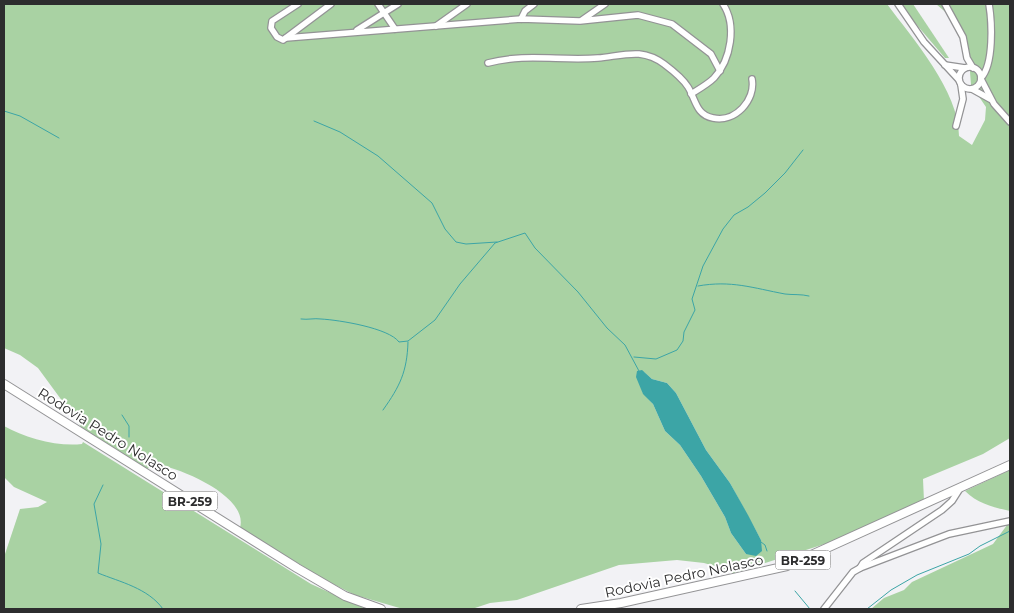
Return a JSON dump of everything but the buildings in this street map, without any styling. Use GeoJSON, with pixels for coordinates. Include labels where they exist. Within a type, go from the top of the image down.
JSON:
{"type":"FeatureCollection","features":[{"type":"Feature","properties":{"kind":"highway","name":"Rodovia Pedro Nolasco"},"geometry":{"type":"LineString","coordinates":[[4,384],[334,590],[381,609]]}},
{"type":"Feature","properties":{"kind":"highway","name":"Rodovia Pedro Nolasco"},"geometry":{"type":"LineString","coordinates":[[581,609],[621,603],[787,566],[959,490],[1010,465]]}},
{"type":"Feature","properties":{"kind":"street"},"geometry":{"type":"LineString","coordinates":[[298,4],[274,19],[271,24],[272,32],[277,37],[285,39],[521,19],[580,21],[638,15],[672,24],[711,54],[720,70]]}},
{"type":"Feature","properties":{"kind":"street"},"geometry":{"type":"LineString","coordinates":[[285,39],[331,4]]}},
{"type":"Feature","properties":{"kind":"street"},"geometry":{"type":"LineString","coordinates":[[378,4],[395,29]]}},
{"type":"Feature","properties":{"kind":"street"},"geometry":{"type":"LineString","coordinates":[[355,32],[398,4]]}},
{"type":"Feature","properties":{"kind":"street"},"geometry":{"type":"LineString","coordinates":[[436,26],[468,4]]}},
{"type":"Feature","properties":{"kind":"street"},"geometry":{"type":"LineString","coordinates":[[521,19],[525,11],[534,4]]}},
{"type":"Feature","properties":{"kind":"street"},"geometry":{"type":"LineString","coordinates":[[580,21],[605,4]]}},
{"type":"Feature","properties":{"kind":"street"},"geometry":{"type":"LineString","coordinates":[[691,94],[710,81],[720,70],[728,50],[730,18],[723,4]]}},
{"type":"Feature","properties":{"kind":"street"},"geometry":{"type":"LineString","coordinates":[[898,4],[924,42],[960,80],[971,89],[990,99]]}},
{"type":"Feature","properties":{"kind":"street"},"geometry":{"type":"LineString","coordinates":[[945,4],[964,37],[969,68]]}},
{"type":"Feature","properties":{"kind":"street"},"geometry":{"type":"LineString","coordinates":[[963,99],[971,89],[978,86],[985,73],[992,33],[989,4]]}},
{"type":"Feature","properties":{"kind":"street"},"geometry":{"type":"LineString","coordinates":[[488,63],[536,57],[596,58],[644,55],[664,64],[688,87],[704,115],[721,119],[732,115],[745,106],[752,94],[752,79]]}},
{"type":"Feature","properties":{"kind":"street"},"geometry":{"type":"LineString","coordinates":[[967,58],[969,68]]}},
{"type":"Feature","properties":{"kind":"street"},"geometry":{"type":"LineString","coordinates":[[956,126],[963,99],[960,80],[969,68],[987,63]]}},
{"type":"Feature","properties":{"kind":"street"},"geometry":{"type":"LineString","coordinates":[[946,65],[969,68],[978,72],[990,99],[999,112],[1010,122]]}},
{"type":"Feature","properties":{"kind":"street"},"geometry":{"type":"LineString","coordinates":[[860,568],[862,562],[942,510],[959,490]]}},
{"type":"Feature","properties":{"kind":"street"},"geometry":{"type":"LineString","coordinates":[[824,609],[853,572],[860,568],[949,534],[1010,521]]}},
{"type":"Feature","properties":{"kind":"green space"},"geometry":{"type":"Polygon","coordinates":[[[4,4],[887,4],[933,66],[951,101],[957,119],[959,136],[972,145],[985,120],[986,107],[971,85],[968,45],[960,29],[949,15],[936,4],[1010,4],[1010,438],[983,454],[923,479],[924,501],[831,542],[731,574],[732,571],[704,563],[677,560],[619,565],[517,600],[490,603],[472,609],[403,609],[355,595],[327,581],[240,528],[240,516],[234,505],[224,495],[210,486],[181,471],[156,464],[147,469],[85,432],[38,368],[20,355],[4,348],[4,4]],[[644,372],[637,375],[643,393],[653,404],[665,431],[680,445],[701,476],[725,517],[731,533],[746,554],[761,540],[730,483],[706,450],[676,393],[667,383],[652,379],[644,372]]]}},
{"type":"Feature","properties":{"kind":"green space"},"geometry":{"type":"Polygon","coordinates":[[[899,4],[913,4],[949,58],[945,58],[899,4]]]}},
{"type":"Feature","properties":{"kind":"green space"},"geometry":{"type":"Polygon","coordinates":[[[4,426],[32,438],[52,443],[73,445],[82,444],[83,442],[311,584],[366,609],[4,609],[4,557],[20,509],[38,507],[47,502],[14,487],[4,477],[4,426]]]}},
{"type":"Feature","properties":{"kind":"green space"},"geometry":{"type":"Polygon","coordinates":[[[1010,470],[1010,511],[980,502],[965,491],[1010,470]]]}},
{"type":"Feature","properties":{"kind":"green space"},"geometry":{"type":"Polygon","coordinates":[[[1010,521],[1010,609],[871,609],[884,598],[904,590],[912,582],[993,544],[1010,521]]]}},
{"type":"Feature","properties":{"kind":"water"},"geometry":{"type":"Polygon","coordinates":[[[642,370],[652,379],[667,383],[676,393],[706,450],[730,483],[761,540],[762,551],[756,556],[746,554],[731,533],[725,517],[701,476],[680,445],[665,431],[653,404],[643,394],[636,377],[637,371],[642,370]]]}},
{"type":"Feature","properties":{"kind":"waterway"},"geometry":{"type":"LineString","coordinates":[[4,111],[20,116],[59,138]]}},
{"type":"Feature","properties":{"kind":"waterway"},"geometry":{"type":"LineString","coordinates":[[314,121],[340,132],[378,156],[432,203],[445,229],[456,242],[466,244],[497,242]]}},
{"type":"Feature","properties":{"kind":"waterway"},"geometry":{"type":"LineString","coordinates":[[634,357],[656,359],[677,350],[683,341],[684,332],[695,310],[692,299],[703,266],[723,229],[734,215],[748,207],[765,193],[785,173],[803,150]]}},
{"type":"Feature","properties":{"kind":"waterway"},"geometry":{"type":"LineString","coordinates":[[301,319],[351,323],[375,329],[394,337],[399,342],[408,341],[435,320],[460,284],[495,243],[525,233],[535,248],[578,292],[607,328],[625,345],[639,371]]}},
{"type":"Feature","properties":{"kind":"waterway"},"geometry":{"type":"LineString","coordinates":[[698,286],[732,284],[785,294],[809,296]]}},
{"type":"Feature","properties":{"kind":"waterway"},"geometry":{"type":"LineString","coordinates":[[383,410],[402,378],[408,342]]}},
{"type":"Feature","properties":{"kind":"waterway"},"geometry":{"type":"LineString","coordinates":[[122,415],[129,426],[129,437]]}},
{"type":"Feature","properties":{"kind":"waterway"},"geometry":{"type":"LineString","coordinates":[[103,485],[94,504],[101,544],[98,573],[142,591],[163,609]]}},
{"type":"Feature","properties":{"kind":"waterway"},"geometry":{"type":"LineString","coordinates":[[867,609],[891,590],[917,575],[969,554],[980,546],[1010,531]]}},
{"type":"Feature","properties":{"kind":"waterway"},"geometry":{"type":"LineString","coordinates":[[761,542],[765,545],[767,551]]}},
{"type":"Feature","properties":{"kind":"waterway"},"geometry":{"type":"LineString","coordinates":[[795,591],[810,609]]}}]}
